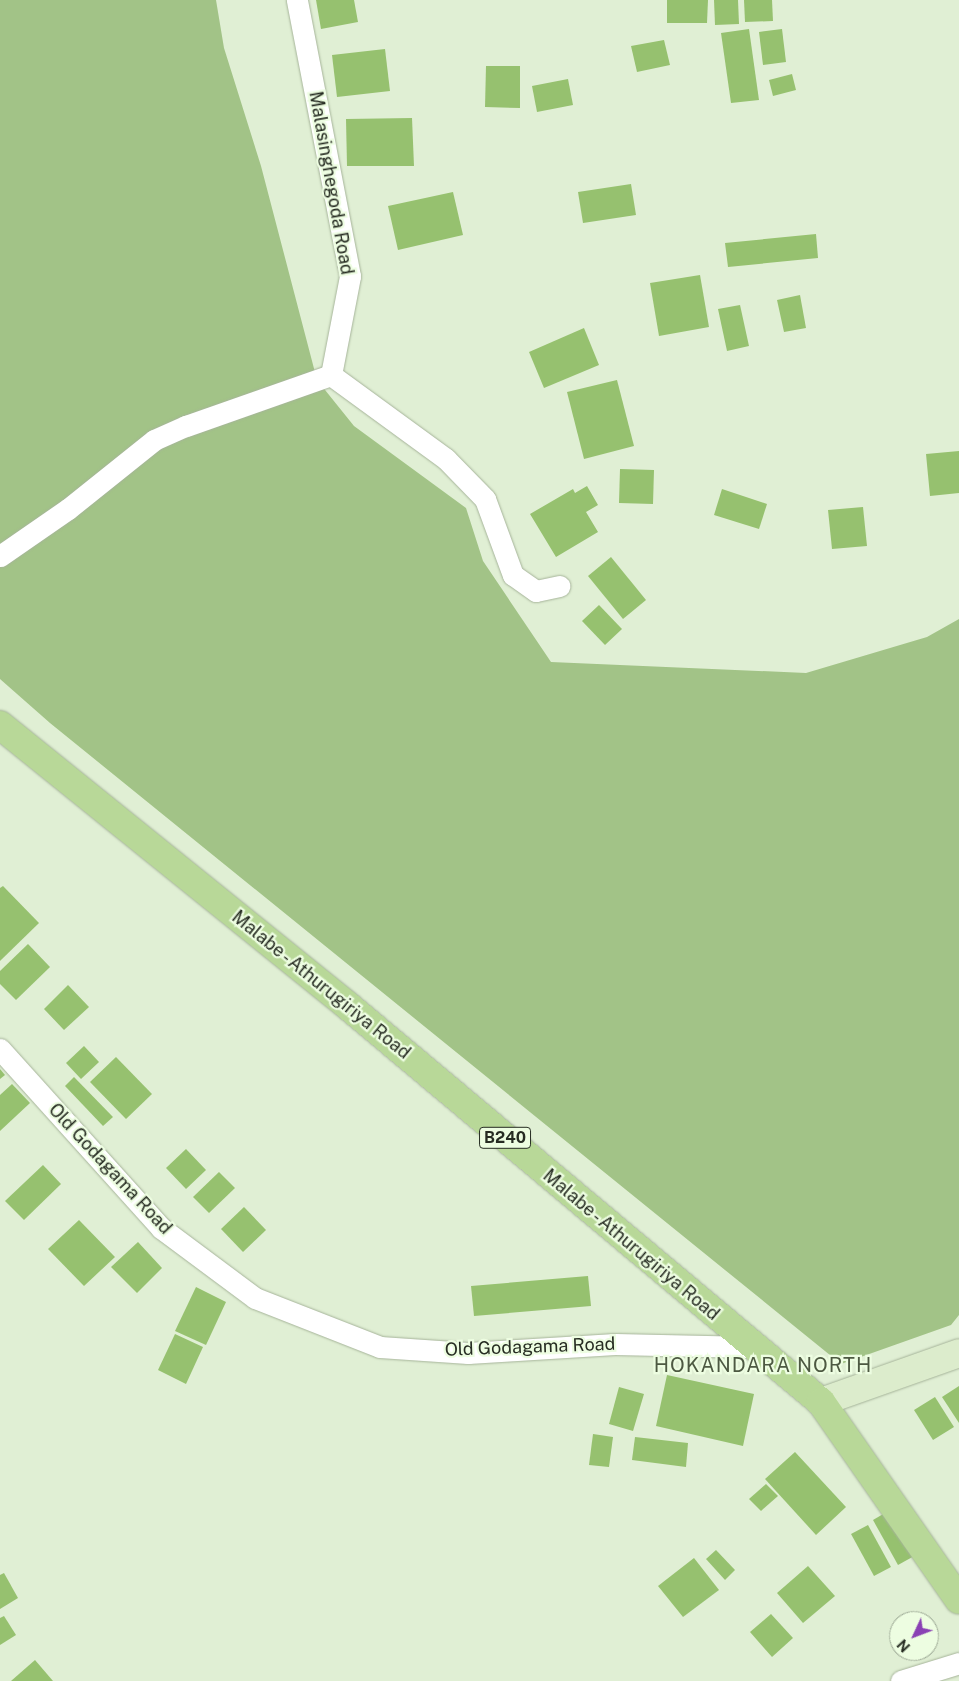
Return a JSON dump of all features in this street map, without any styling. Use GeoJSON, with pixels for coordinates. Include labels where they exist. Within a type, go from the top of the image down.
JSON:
{"type":"FeatureCollection","features":[{"type":"Feature","properties":{"kind":"main road","name":"Malabe - Athurugiriya Road"},"geometry":{"type":"LineString","coordinates":[[0,725],[347,1004],[752,1347],[821,1402],[959,1600]]}},
{"type":"Feature","properties":{"kind":"street","name":"Malasinghegoda Road"},"geometry":{"type":"LineString","coordinates":[[297,0],[350,276],[331,375]]}},
{"type":"Feature","properties":{"kind":"street"},"geometry":{"type":"LineString","coordinates":[[0,556],[68,508],[154,440],[186,426],[331,375],[446,459],[485,499],[513,575],[536,591],[559,586]]}},
{"type":"Feature","properties":{"kind":"street","name":"Old Godagama Road"},"geometry":{"type":"LineString","coordinates":[[0,1049],[161,1228],[255,1298],[380,1347],[468,1353],[615,1344],[752,1347]]}},
{"type":"Feature","properties":{"kind":"street"},"geometry":{"type":"LineString","coordinates":[[821,1402],[959,1353]]}},
{"type":"Feature","properties":{"kind":"street"},"geometry":{"type":"LineString","coordinates":[[901,1681],[959,1663]]}},
{"type":"Feature","properties":{"kind":"green space"},"geometry":{"type":"Polygon","coordinates":[[[0,0],[216,0],[224,48],[261,166],[317,380],[354,426],[466,508],[483,561],[551,662],[806,673],[927,637],[959,619],[959,1315],[951,1325],[841,1364],[50,723],[0,679],[0,0]]]}},
{"type":"Feature","properties":{"kind":"building"},"geometry":{"type":"Polygon","coordinates":[[[316,0],[354,0],[358,22],[321,29],[316,0]]]}},
{"type":"Feature","properties":{"kind":"building"},"geometry":{"type":"Polygon","coordinates":[[[667,0],[708,0],[707,23],[667,23],[667,0]]]}},
{"type":"Feature","properties":{"kind":"building"},"geometry":{"type":"Polygon","coordinates":[[[714,0],[738,0],[739,24],[715,25],[714,0]]]}},
{"type":"Feature","properties":{"kind":"building"},"geometry":{"type":"Polygon","coordinates":[[[744,0],[772,0],[773,21],[745,22],[744,0]]]}},
{"type":"Feature","properties":{"kind":"building"},"geometry":{"type":"Polygon","coordinates":[[[749,29],[759,100],[731,103],[721,33],[749,29]]]}},
{"type":"Feature","properties":{"kind":"building"},"geometry":{"type":"Polygon","coordinates":[[[782,29],[786,62],[763,65],[759,32],[782,29]]]}},
{"type":"Feature","properties":{"kind":"building"},"geometry":{"type":"Polygon","coordinates":[[[664,40],[670,65],[637,72],[631,46],[664,40]]]}},
{"type":"Feature","properties":{"kind":"building"},"geometry":{"type":"Polygon","coordinates":[[[385,49],[390,91],[337,97],[332,55],[385,49]]]}},
{"type":"Feature","properties":{"kind":"building"},"geometry":{"type":"Polygon","coordinates":[[[486,66],[520,66],[520,108],[485,107],[486,66]]]}},
{"type":"Feature","properties":{"kind":"building"},"geometry":{"type":"Polygon","coordinates":[[[792,74],[796,90],[773,96],[769,80],[792,74]]]}},
{"type":"Feature","properties":{"kind":"building"},"geometry":{"type":"Polygon","coordinates":[[[568,79],[573,105],[537,112],[532,86],[568,79]]]}},
{"type":"Feature","properties":{"kind":"building"},"geometry":{"type":"Polygon","coordinates":[[[412,118],[414,166],[347,166],[346,119],[412,118]]]}},
{"type":"Feature","properties":{"kind":"building"},"geometry":{"type":"Polygon","coordinates":[[[631,184],[636,215],[583,223],[578,192],[631,184]]]}},
{"type":"Feature","properties":{"kind":"building"},"geometry":{"type":"Polygon","coordinates":[[[453,192],[463,235],[398,250],[388,206],[453,192]]]}},
{"type":"Feature","properties":{"kind":"building"},"geometry":{"type":"Polygon","coordinates":[[[816,234],[818,258],[728,267],[725,243],[816,234]]]}},
{"type":"Feature","properties":{"kind":"building"},"geometry":{"type":"Polygon","coordinates":[[[700,275],[709,327],[659,336],[650,283],[700,275]]]}},
{"type":"Feature","properties":{"kind":"building"},"geometry":{"type":"Polygon","coordinates":[[[800,295],[806,328],[784,332],[777,300],[800,295]]]}},
{"type":"Feature","properties":{"kind":"building"},"geometry":{"type":"Polygon","coordinates":[[[740,305],[749,346],[727,351],[718,309],[740,305]]]}},
{"type":"Feature","properties":{"kind":"building"},"geometry":{"type":"Polygon","coordinates":[[[584,328],[599,365],[544,388],[529,352],[584,328]]]}},
{"type":"Feature","properties":{"kind":"building"},"geometry":{"type":"Polygon","coordinates":[[[617,380],[634,446],[584,459],[567,392],[617,380]]]}},
{"type":"Feature","properties":{"kind":"building"},"geometry":{"type":"Polygon","coordinates":[[[959,451],[959,493],[930,496],[926,454],[959,451]]]}},
{"type":"Feature","properties":{"kind":"building"},"geometry":{"type":"Polygon","coordinates":[[[620,469],[654,470],[653,504],[619,503],[620,469]]]}},
{"type":"Feature","properties":{"kind":"building"},"geometry":{"type":"Polygon","coordinates":[[[587,486],[598,505],[586,512],[598,532],[556,557],[530,514],[573,489],[575,493],[587,486]]]}},
{"type":"Feature","properties":{"kind":"building"},"geometry":{"type":"Polygon","coordinates":[[[722,489],[767,504],[759,529],[714,515],[722,489]]]}},
{"type":"Feature","properties":{"kind":"building"},"geometry":{"type":"Polygon","coordinates":[[[863,507],[867,546],[832,549],[828,510],[863,507]]]}},
{"type":"Feature","properties":{"kind":"building"},"geometry":{"type":"Polygon","coordinates":[[[611,557],[646,600],[623,619],[588,576],[611,557]]]}},
{"type":"Feature","properties":{"kind":"building"},"geometry":{"type":"Polygon","coordinates":[[[599,605],[622,629],[605,645],[582,621],[599,605]]]}},
{"type":"Feature","properties":{"kind":"building"},"geometry":{"type":"Polygon","coordinates":[[[3,886],[39,923],[0,961],[0,888],[3,886]]]}},
{"type":"Feature","properties":{"kind":"building"},"geometry":{"type":"Polygon","coordinates":[[[28,944],[50,967],[16,1000],[0,984],[0,971],[28,944]]]}},
{"type":"Feature","properties":{"kind":"building"},"geometry":{"type":"Polygon","coordinates":[[[68,985],[89,1007],[64,1030],[44,1009],[68,985]]]}},
{"type":"Feature","properties":{"kind":"building"},"geometry":{"type":"Polygon","coordinates":[[[84,1046],[99,1062],[81,1079],[66,1063],[84,1046]]]}},
{"type":"Feature","properties":{"kind":"building"},"geometry":{"type":"Polygon","coordinates":[[[116,1057],[152,1094],[126,1119],[90,1082],[116,1057]]]}},
{"type":"Feature","properties":{"kind":"building"},"geometry":{"type":"Polygon","coordinates":[[[0,1069],[5,1075],[0,1079],[0,1069]]]}},
{"type":"Feature","properties":{"kind":"building"},"geometry":{"type":"Polygon","coordinates":[[[74,1077],[113,1117],[103,1126],[65,1086],[74,1077]]]}},
{"type":"Feature","properties":{"kind":"building"},"geometry":{"type":"Polygon","coordinates":[[[12,1084],[30,1103],[0,1131],[0,1095],[12,1084]]]}},
{"type":"Feature","properties":{"kind":"building"},"geometry":{"type":"Polygon","coordinates":[[[186,1149],[206,1170],[186,1189],[166,1168],[186,1149]]]}},
{"type":"Feature","properties":{"kind":"building"},"geometry":{"type":"Polygon","coordinates":[[[43,1165],[61,1184],[24,1220],[5,1201],[43,1165]]]}},
{"type":"Feature","properties":{"kind":"building"},"geometry":{"type":"Polygon","coordinates":[[[219,1172],[235,1188],[209,1213],[193,1197],[219,1172]]]}},
{"type":"Feature","properties":{"kind":"building"},"geometry":{"type":"Polygon","coordinates":[[[244,1207],[266,1230],[243,1252],[221,1229],[244,1207]]]}},
{"type":"Feature","properties":{"kind":"building"},"geometry":{"type":"Polygon","coordinates":[[[79,1220],[115,1257],[84,1286],[48,1249],[79,1220]]]}},
{"type":"Feature","properties":{"kind":"building"},"geometry":{"type":"Polygon","coordinates":[[[138,1242],[162,1268],[137,1293],[111,1267],[138,1242]]]}},
{"type":"Feature","properties":{"kind":"building"},"geometry":{"type":"Polygon","coordinates":[[[588,1276],[591,1306],[474,1316],[471,1286],[588,1276]]]}},
{"type":"Feature","properties":{"kind":"building"},"geometry":{"type":"Polygon","coordinates":[[[196,1287],[226,1302],[206,1345],[175,1331],[196,1287]]]}},
{"type":"Feature","properties":{"kind":"building"},"geometry":{"type":"Polygon","coordinates":[[[175,1334],[203,1347],[186,1384],[158,1370],[175,1334]]]}},
{"type":"Feature","properties":{"kind":"building"},"geometry":{"type":"Polygon","coordinates":[[[667,1375],[754,1394],[743,1446],[656,1426],[667,1375]]]}},
{"type":"Feature","properties":{"kind":"building"},"geometry":{"type":"Polygon","coordinates":[[[959,1386],[959,1423],[942,1397],[959,1386]]]}},
{"type":"Feature","properties":{"kind":"building"},"geometry":{"type":"Polygon","coordinates":[[[619,1387],[644,1394],[633,1431],[609,1424],[619,1387]]]}},
{"type":"Feature","properties":{"kind":"building"},"geometry":{"type":"Polygon","coordinates":[[[935,1397],[954,1427],[933,1440],[914,1410],[935,1397]]]}},
{"type":"Feature","properties":{"kind":"building"},"geometry":{"type":"Polygon","coordinates":[[[593,1434],[613,1437],[609,1467],[589,1465],[593,1434]]]}},
{"type":"Feature","properties":{"kind":"building"},"geometry":{"type":"Polygon","coordinates":[[[635,1437],[688,1443],[686,1467],[632,1460],[635,1437]]]}},
{"type":"Feature","properties":{"kind":"building"},"geometry":{"type":"Polygon","coordinates":[[[795,1452],[846,1507],[816,1535],[765,1479],[795,1452]]]}},
{"type":"Feature","properties":{"kind":"building"},"geometry":{"type":"Polygon","coordinates":[[[766,1484],[778,1496],[761,1511],[749,1499],[766,1484]]]}},
{"type":"Feature","properties":{"kind":"building"},"geometry":{"type":"Polygon","coordinates":[[[890,1510],[916,1555],[898,1565],[873,1520],[890,1510]]]}},
{"type":"Feature","properties":{"kind":"building"},"geometry":{"type":"Polygon","coordinates":[[[868,1525],[891,1567],[874,1576],[851,1534],[868,1525]]]}},
{"type":"Feature","properties":{"kind":"building"},"geometry":{"type":"Polygon","coordinates":[[[716,1550],[735,1570],[725,1580],[706,1559],[716,1550]]]}},
{"type":"Feature","properties":{"kind":"building"},"geometry":{"type":"Polygon","coordinates":[[[694,1558],[719,1590],[683,1617],[658,1586],[694,1558]]]}},
{"type":"Feature","properties":{"kind":"building"},"geometry":{"type":"Polygon","coordinates":[[[808,1566],[835,1596],[803,1623],[777,1593],[808,1566]]]}},
{"type":"Feature","properties":{"kind":"building"},"geometry":{"type":"Polygon","coordinates":[[[4,1573],[18,1598],[0,1609],[0,1575],[4,1573]]]}},
{"type":"Feature","properties":{"kind":"building"},"geometry":{"type":"Polygon","coordinates":[[[771,1614],[793,1638],[772,1657],[750,1632],[771,1614]]]}},
{"type":"Feature","properties":{"kind":"building"},"geometry":{"type":"Polygon","coordinates":[[[4,1616],[16,1635],[0,1645],[0,1618],[4,1616]]]}},
{"type":"Feature","properties":{"kind":"building"},"geometry":{"type":"Polygon","coordinates":[[[35,1660],[53,1681],[11,1681],[35,1660]]]}},
{"type":"Feature","properties":{"kind":"district","name":"HOKANDARA NORTH"},"geometry":{"type":"Point","coordinates":[763,1365]}}]}
